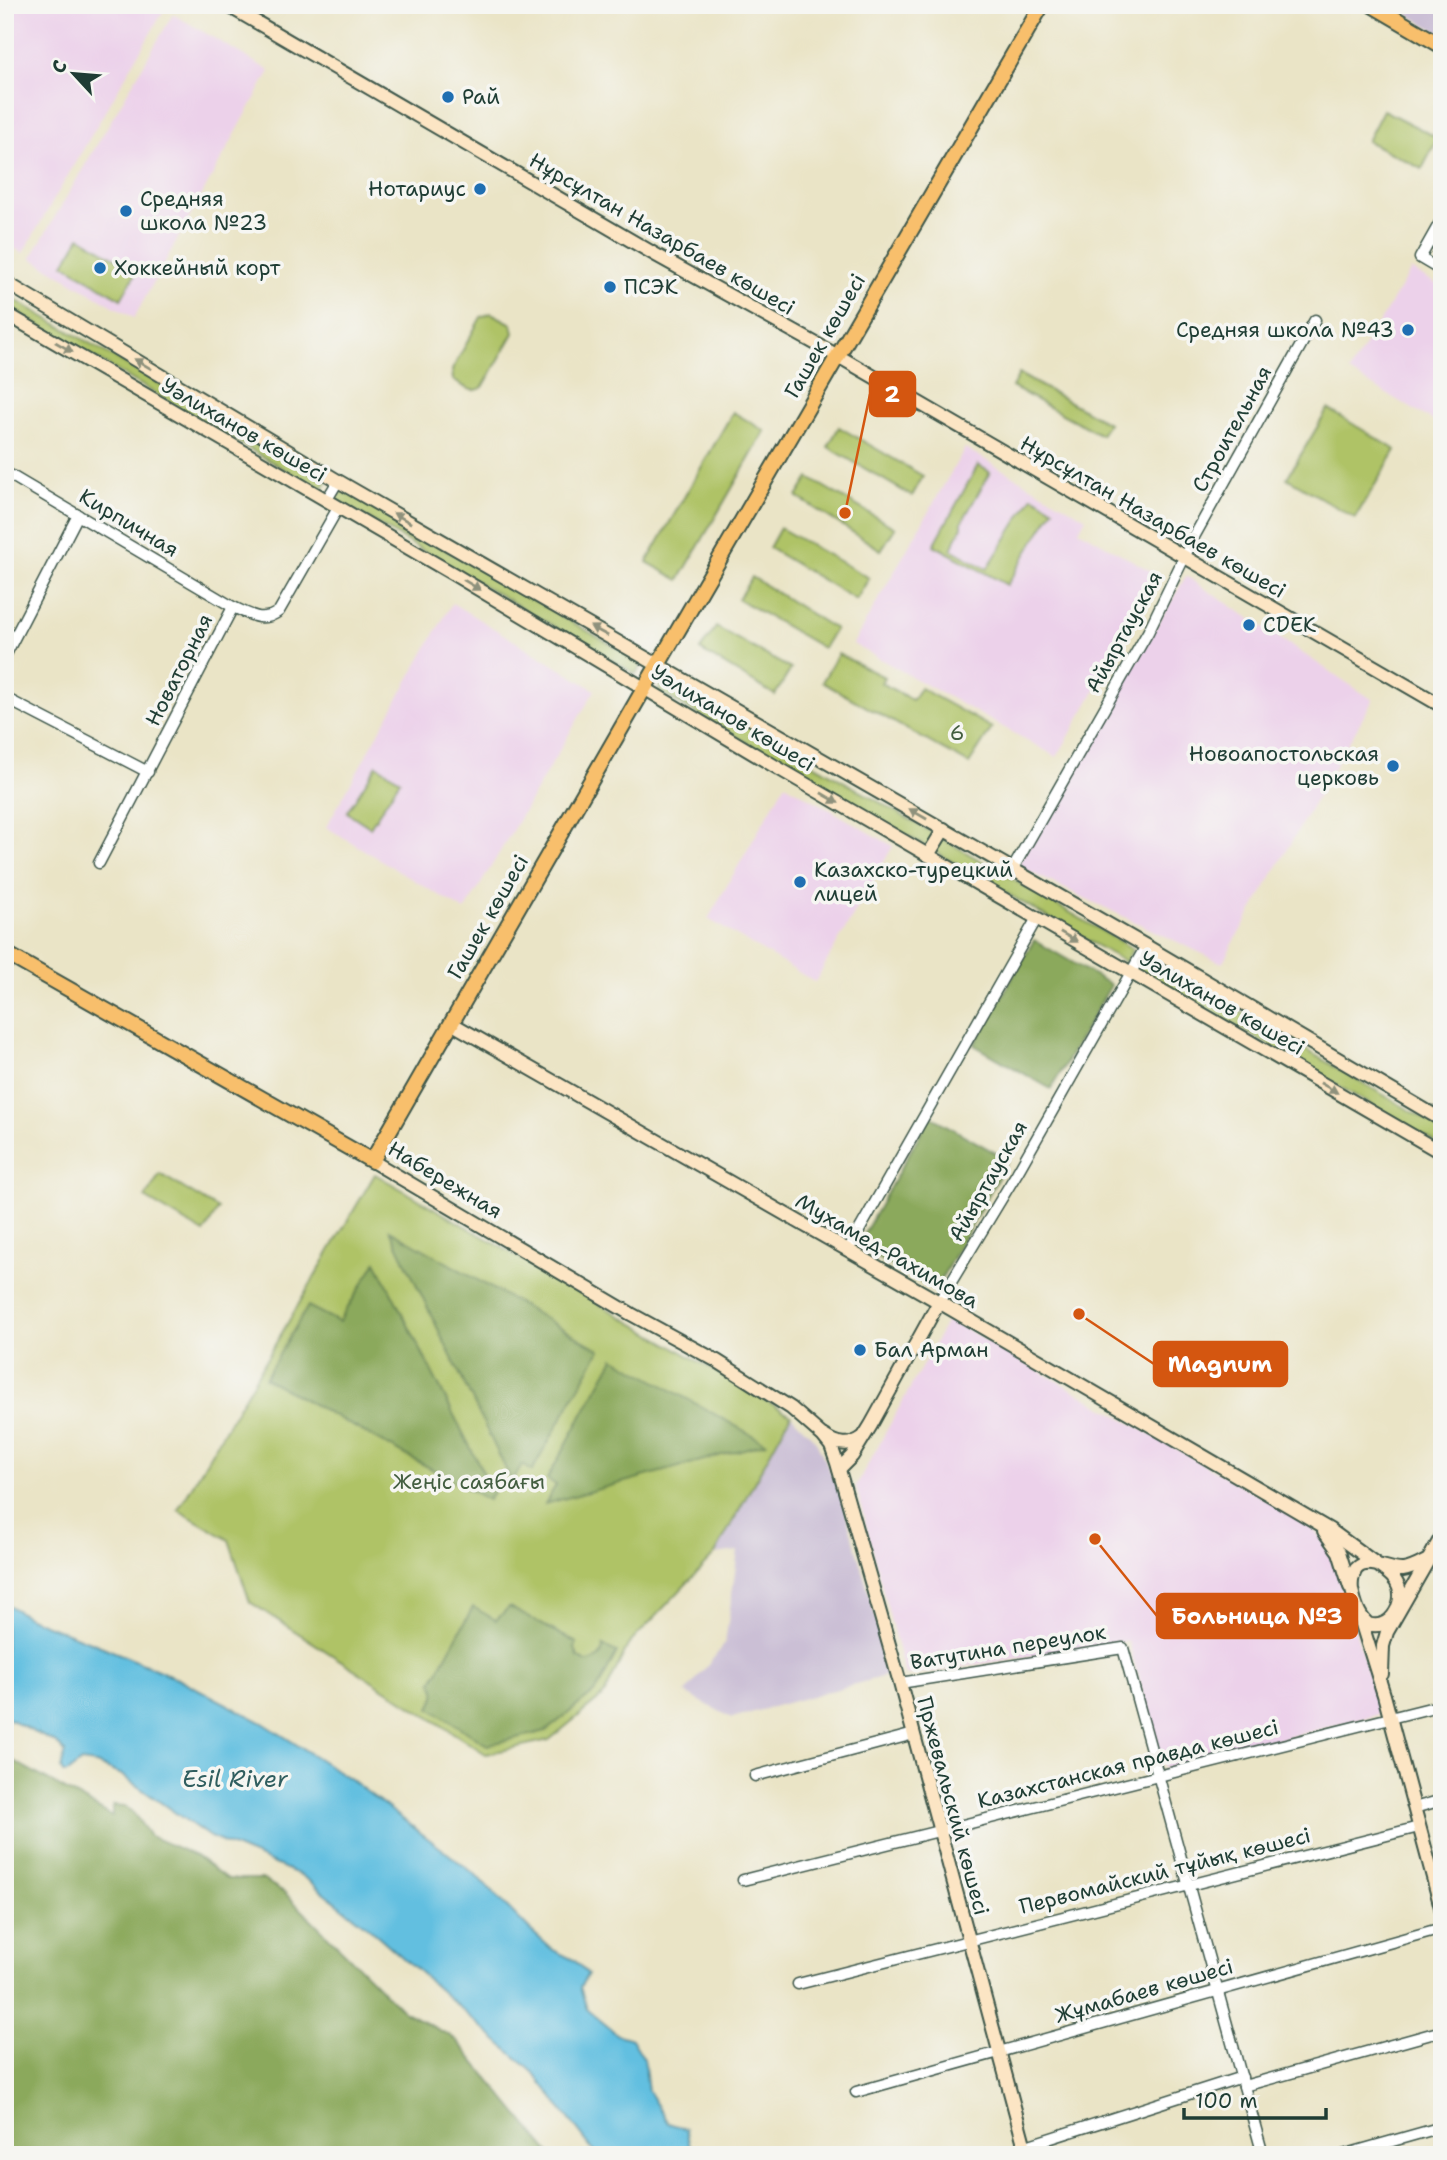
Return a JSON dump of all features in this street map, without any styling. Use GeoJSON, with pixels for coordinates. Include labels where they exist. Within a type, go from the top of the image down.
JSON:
{"type":"FeatureCollection","features":[{"type":"Feature","properties":{"kind":"main road","name":"Нұрсұлтан Назарбаев көшесі"},"geometry":{"type":"LineString","coordinates":[[227,5],[656,255],[838,356],[1442,706]]}},
{"type":"Feature","properties":{"kind":"main road","name":"Гашек көшесі"},"geometry":{"type":"LineString","coordinates":[[372,1161],[1042,5]]}},
{"type":"Feature","properties":{"kind":"main road"},"geometry":{"type":"LineString","coordinates":[[1371,5],[1442,46]]}},
{"type":"Feature","properties":{"kind":"main road","name":"Уәлиханов көшесі"},"geometry":{"type":"LineString","coordinates":[[5,282],[338,481],[558,609],[659,664],[1442,1120]]}},
{"type":"Feature","properties":{"kind":"main road","name":"Уәлиханов көшесі"},"geometry":{"type":"LineString","coordinates":[[5,313],[326,500],[643,691],[1442,1153]]}},
{"type":"Feature","properties":{"kind":"main road"},"geometry":{"type":"LineString","coordinates":[[928,855],[944,829]]}},
{"type":"Feature","properties":{"kind":"main road","name":"Набережная"},"geometry":{"type":"LineString","coordinates":[[5,953],[717,1361],[791,1408],[823,1436],[839,1469]]}},
{"type":"Feature","properties":{"kind":"main road","name":"Мухамед-Рахимова"},"geometry":{"type":"LineString","coordinates":[[451,1023],[1304,1513]]}},
{"type":"Feature","properties":{"kind":"main road","name":"Айыртауская"},"geometry":{"type":"LineString","coordinates":[[839,1469],[852,1456],[863,1438],[939,1302]]}},
{"type":"Feature","properties":{"kind":"main road"},"geometry":{"type":"LineString","coordinates":[[823,1436],[841,1444],[852,1444],[863,1438]]}},
{"type":"Feature","properties":{"kind":"main road","name":"Пржевальский көшесі"},"geometry":{"type":"LineString","coordinates":[[839,1469],[914,1734],[1026,2150]]}},
{"type":"Feature","properties":{"kind":"main road"},"geometry":{"type":"LineString","coordinates":[[1304,1513],[1379,1566],[1398,1584],[1400,1596],[1397,1612],[1385,1623],[1372,1625],[1363,1618],[1354,1601],[1352,1585],[1355,1571],[1364,1564],[1379,1566],[1405,1570],[1428,1560]]}},
{"type":"Feature","properties":{"kind":"main road"},"geometry":{"type":"LineString","coordinates":[[1304,1513],[1327,1534],[1339,1552],[1384,1695],[1442,1910]]}},
{"type":"Feature","properties":{"kind":"main road"},"geometry":{"type":"LineString","coordinates":[[1384,1695],[1383,1646],[1387,1632],[1439,1540]]}},
{"type":"Feature","properties":{"kind":"street"},"geometry":{"type":"LineString","coordinates":[[1442,219],[1420,258],[1442,271]]}},
{"type":"Feature","properties":{"kind":"street","name":"Строительная"},"geometry":{"type":"LineString","coordinates":[[1186,557],[1201,524],[1315,320]]}},
{"type":"Feature","properties":{"kind":"street","name":"Кирпичная"},"geometry":{"type":"LineString","coordinates":[[5,472],[233,607]]}},
{"type":"Feature","properties":{"kind":"street"},"geometry":{"type":"LineString","coordinates":[[326,500],[338,481]]}},
{"type":"Feature","properties":{"kind":"street","name":"Новаторная"},"geometry":{"type":"LineString","coordinates":[[99,863],[233,607],[260,618],[270,617],[279,611],[338,508]]}},
{"type":"Feature","properties":{"kind":"street"},"geometry":{"type":"LineString","coordinates":[[5,656],[78,515]]}},
{"type":"Feature","properties":{"kind":"street","name":"Айыртауская"},"geometry":{"type":"LineString","coordinates":[[1012,870],[1148,632],[1186,557]]}},
{"type":"Feature","properties":{"kind":"street"},"geometry":{"type":"LineString","coordinates":[[5,698],[148,772]]}},
{"type":"Feature","properties":{"kind":"street"},"geometry":{"type":"LineString","coordinates":[[848,1250],[1037,918]]}},
{"type":"Feature","properties":{"kind":"street","name":"Айыртауская"},"geometry":{"type":"LineString","coordinates":[[939,1302],[1017,1173],[1146,946]]}},
{"type":"Feature","properties":{"kind":"street","name":"Ватутина переулок"},"geometry":{"type":"LineString","coordinates":[[900,1684],[1123,1648],[1158,1776]]}},
{"type":"Feature","properties":{"kind":"street","name":"Казахстанская правда көшесі"},"geometry":{"type":"LineString","coordinates":[[743,1880],[1442,1705]]}},
{"type":"Feature","properties":{"kind":"street"},"geometry":{"type":"LineString","coordinates":[[755,1776],[914,1734]]}},
{"type":"Feature","properties":{"kind":"street"},"geometry":{"type":"LineString","coordinates":[[1158,1776],[1263,2155]]}},
{"type":"Feature","properties":{"kind":"street"},"geometry":{"type":"LineString","coordinates":[[1414,1808],[1442,1800]]}},
{"type":"Feature","properties":{"kind":"street","name":"Первомайский тұйық көшесі"},"geometry":{"type":"LineString","coordinates":[[798,1984],[1419,1827]]}},
{"type":"Feature","properties":{"kind":"street","name":"Жұмабаев көшесі"},"geometry":{"type":"LineString","coordinates":[[856,2092],[1442,1928]]}},
{"type":"Feature","properties":{"kind":"street"},"geometry":{"type":"LineString","coordinates":[[998,2155],[1026,2150],[1243,2081],[1442,2031]]}},
{"type":"Feature","properties":{"kind":"street"},"geometry":{"type":"LineString","coordinates":[[1343,2155],[1442,2127]]}},
{"type":"Feature","properties":{"kind":"shaded area"},"geometry":{"type":"Polygon","coordinates":[[[5,5],[167,5],[23,253],[5,243],[5,5]]]}},
{"type":"Feature","properties":{"kind":"shaded area"},"geometry":{"type":"Polygon","coordinates":[[[1392,5],[1442,5],[1442,34],[1392,5]]]}},
{"type":"Feature","properties":{"kind":"shaded area","name":"Средняя школа №23"},"geometry":{"type":"Polygon","coordinates":[[[173,14],[270,71],[134,318],[31,258],[173,14]]]}},
{"type":"Feature","properties":{"kind":"shaded area","name":"Средняя школа №43"},"geometry":{"type":"Polygon","coordinates":[[[1411,270],[1442,287],[1442,426],[1349,372],[1411,270]]]}},
{"type":"Feature","properties":{"kind":"shaded area"},"geometry":{"type":"Polygon","coordinates":[[[965,448],[1086,518],[1079,530],[1161,577],[1057,757],[853,644],[965,448]]]}},
{"type":"Feature","properties":{"kind":"shaded area"},"geometry":{"type":"Polygon","coordinates":[[[1186,576],[1373,700],[1222,963],[1017,866],[1186,576]]]}},
{"type":"Feature","properties":{"kind":"shaded area"},"geometry":{"type":"Polygon","coordinates":[[[452,603],[595,690],[465,911],[326,827],[452,603]]]}},
{"type":"Feature","properties":{"kind":"shaded area","name":"Казахско-турецкий лицей"},"geometry":{"type":"Polygon","coordinates":[[[785,784],[893,846],[815,982],[708,919],[785,784]]]}},
{"type":"Feature","properties":{"kind":"shaded area"},"geometry":{"type":"Polygon","coordinates":[[[948,1319],[1300,1519],[1316,1532],[1326,1545],[1336,1568],[1381,1714],[1164,1768],[1128,1641],[905,1676],[856,1486],[948,1319]]]}},
{"type":"Feature","properties":{"kind":"shaded area"},"geometry":{"type":"Polygon","coordinates":[[[791,1415],[816,1441],[840,1493],[892,1674],[732,1718],[685,1693],[725,1644],[738,1551],[715,1554],[791,1415]]]}},
{"type":"Feature","properties":{"kind":"green space"},"geometry":{"type":"Polygon","coordinates":[[[1383,110],[1438,138],[1422,169],[1367,141],[1383,110]]]}},
{"type":"Feature","properties":{"kind":"green space","name":"Хоккейный корт"},"geometry":{"type":"Polygon","coordinates":[[[80,237],[137,271],[121,299],[64,264],[80,237]]]}},
{"type":"Feature","properties":{"kind":"green space"},"geometry":{"type":"Polygon","coordinates":[[[5,294],[327,481],[321,491],[5,305],[5,294]]]}},
{"type":"Feature","properties":{"kind":"green space"},"geometry":{"type":"Polygon","coordinates":[[[491,313],[512,324],[514,333],[483,387],[472,390],[453,380],[452,370],[481,317],[491,313]]]}},
{"type":"Feature","properties":{"kind":"green space"},"geometry":{"type":"Polygon","coordinates":[[[1019,374],[1108,423],[1101,435],[1012,387],[1019,374]]]}},
{"type":"Feature","properties":{"kind":"green space"},"geometry":{"type":"Polygon","coordinates":[[[1328,409],[1396,450],[1355,518],[1287,478],[1328,409]]]}},
{"type":"Feature","properties":{"kind":"green space"},"geometry":{"type":"Polygon","coordinates":[[[733,412],[765,431],[679,580],[647,562],[733,412]]]}},
{"type":"Feature","properties":{"kind":"green space"},"geometry":{"type":"Polygon","coordinates":[[[839,427],[923,476],[912,496],[828,447],[839,427]]]}},
{"type":"Feature","properties":{"kind":"green space"},"geometry":{"type":"Polygon","coordinates":[[[978,465],[990,472],[962,522],[951,549],[987,569],[1033,496],[1054,509],[1007,585],[934,545],[978,465]]]}},
{"type":"Feature","properties":{"kind":"green space"},"geometry":{"type":"Polygon","coordinates":[[[809,478],[895,528],[881,550],[797,497],[809,478]]]}},
{"type":"Feature","properties":{"kind":"green space"},"geometry":{"type":"Polygon","coordinates":[[[342,490],[643,663],[636,674],[336,500],[342,490]]]}},
{"type":"Feature","properties":{"kind":"green space"},"geometry":{"type":"Polygon","coordinates":[[[780,528],[869,578],[856,600],[769,548],[780,528]]]}},
{"type":"Feature","properties":{"kind":"green space"},"geometry":{"type":"Polygon","coordinates":[[[752,577],[835,629],[823,648],[738,599],[752,577]]]}},
{"type":"Feature","properties":{"kind":"green space"},"geometry":{"type":"Polygon","coordinates":[[[716,627],[791,669],[775,695],[700,650],[716,627]]]}},
{"type":"Feature","properties":{"kind":"green space","name":"6"},"geometry":{"type":"Polygon","coordinates":[[[838,654],[884,677],[881,683],[912,700],[920,688],[992,728],[969,764],[822,682],[838,654]]]}},
{"type":"Feature","properties":{"kind":"green space"},"geometry":{"type":"Polygon","coordinates":[[[665,678],[1133,949],[1125,962],[658,691],[665,678]]]}},
{"type":"Feature","properties":{"kind":"green space"},"geometry":{"type":"Polygon","coordinates":[[[377,765],[400,780],[370,827],[347,812],[377,765]]]}},
{"type":"Feature","properties":{"kind":"green space"},"geometry":{"type":"Polygon","coordinates":[[[1034,940],[1111,985],[1051,1089],[974,1045],[1034,940]]]}},
{"type":"Feature","properties":{"kind":"green space"},"geometry":{"type":"Polygon","coordinates":[[[1146,957],[1442,1129],[1442,1146],[1139,970],[1146,957]]]}},
{"type":"Feature","properties":{"kind":"green space"},"geometry":{"type":"Polygon","coordinates":[[[930,1116],[1008,1160],[935,1290],[857,1246],[930,1116]]]}},
{"type":"Feature","properties":{"kind":"green space"},"geometry":{"type":"Polygon","coordinates":[[[160,1174],[218,1209],[204,1233],[145,1198],[160,1174]]]}},
{"type":"Feature","properties":{"kind":"green space","name":"Жеңіс саябағы"},"geometry":{"type":"Polygon","coordinates":[[[375,1174],[791,1415],[715,1554],[628,1645],[604,1695],[549,1740],[486,1754],[250,1602],[229,1540],[178,1510],[375,1174]]]}},
{"type":"Feature","properties":{"kind":"green space"},"geometry":{"type":"Polygon","coordinates":[[[390,1230],[600,1350],[532,1471],[522,1465],[512,1482],[390,1230]]]}},
{"type":"Feature","properties":{"kind":"green space"},"geometry":{"type":"Polygon","coordinates":[[[376,1262],[493,1492],[488,1500],[265,1378],[308,1306],[339,1322],[376,1262]]]}},
{"type":"Feature","properties":{"kind":"green space"},"geometry":{"type":"Polygon","coordinates":[[[614,1358],[766,1443],[545,1504],[556,1485],[547,1479],[614,1358]]]}},
{"type":"Feature","properties":{"kind":"green space"},"geometry":{"type":"Polygon","coordinates":[[[473,1607],[496,1620],[509,1607],[577,1643],[575,1648],[578,1657],[586,1662],[599,1657],[603,1646],[617,1652],[597,1690],[546,1731],[487,1745],[430,1708],[435,1695],[432,1682],[473,1607]]]}},
{"type":"Feature","properties":{"kind":"green space"},"geometry":{"type":"Polygon","coordinates":[[[5,1756],[112,1816],[113,1805],[125,1806],[150,1836],[196,1856],[227,1879],[262,1879],[284,1892],[403,2011],[459,2043],[551,2155],[5,2155],[5,1756]]]}},
{"type":"Feature","properties":{"kind":"water","name":"Esil River"},"geometry":{"type":"Polygon","coordinates":[[[5,1603],[29,1618],[179,1679],[263,1723],[350,1779],[476,1875],[529,1929],[553,1950],[574,1960],[588,1974],[580,1987],[587,2009],[618,2035],[632,2039],[644,2059],[648,2091],[668,2123],[686,2129],[692,2155],[597,2155],[533,2072],[368,1927],[301,1875],[210,1837],[120,1774],[96,1764],[81,1762],[63,1773],[61,1769],[65,1752],[56,1743],[5,1717],[5,1603]]]}},
{"type":"Feature","properties":{"kind":"place","name":"Рай"},"geometry":{"type":"Point","coordinates":[448,97]}},
{"type":"Feature","properties":{"kind":"place","name":"Нотариус"},"geometry":{"type":"Point","coordinates":[480,189]}},
{"type":"Feature","properties":{"kind":"place","name":"Средняя школа №23"},"geometry":{"type":"Point","coordinates":[126,211]}},
{"type":"Feature","properties":{"kind":"place","name":"Хоккейный корт"},"geometry":{"type":"Point","coordinates":[100,268]}},
{"type":"Feature","properties":{"kind":"place","name":"ПСЭК"},"geometry":{"type":"Point","coordinates":[610,287]}},
{"type":"Feature","properties":{"kind":"place","name":"Средняя школа №43"},"geometry":{"type":"Point","coordinates":[1408,330]}},
{"type":"Feature","properties":{"kind":"place","name":"2"},"geometry":{"type":"Point","coordinates":[845,513]}},
{"type":"Feature","properties":{"kind":"place","name":"CDEK"},"geometry":{"type":"Point","coordinates":[1249,625]}},
{"type":"Feature","properties":{"kind":"place","name":"Новоапостольская церковь"},"geometry":{"type":"Point","coordinates":[1393,766]}},
{"type":"Feature","properties":{"kind":"place","name":"Казахско-турецкий лицей"},"geometry":{"type":"Point","coordinates":[800,882]}},
{"type":"Feature","properties":{"kind":"place","name":"Magnum"},"geometry":{"type":"Point","coordinates":[1079,1314]}},
{"type":"Feature","properties":{"kind":"place","name":"Бал Арман"},"geometry":{"type":"Point","coordinates":[860,1350]}},
{"type":"Feature","properties":{"kind":"place","name":"Больница №3"},"geometry":{"type":"Point","coordinates":[1095,1539]}}]}
